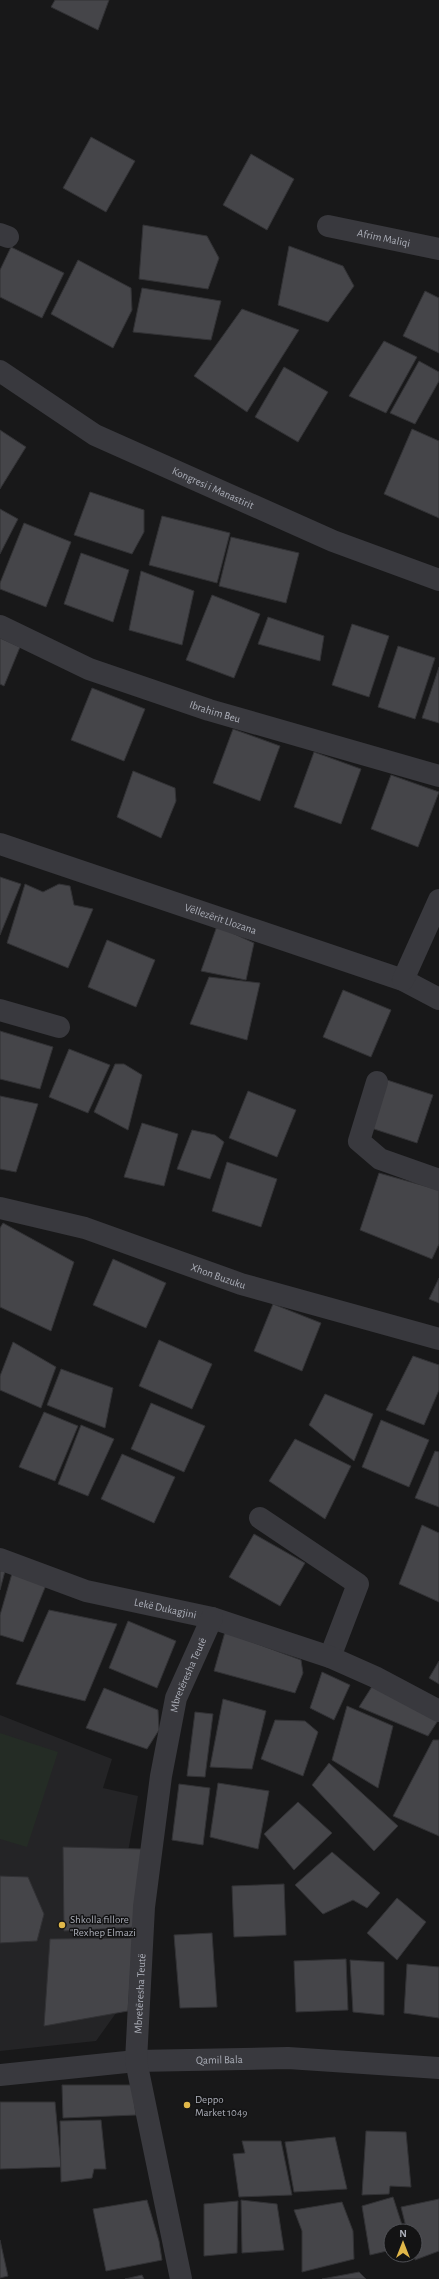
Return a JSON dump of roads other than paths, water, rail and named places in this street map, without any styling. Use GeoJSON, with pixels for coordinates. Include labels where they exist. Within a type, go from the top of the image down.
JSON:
{"type":"FeatureCollection","features":[{"type":"Feature","properties":{"kind":"street","name":"Afrim Maliqi"},"geometry":{"type":"LineString","coordinates":[[328,226],[439,249]]}},
{"type":"Feature","properties":{"kind":"street","name":"Kongresi i Manastirit"},"geometry":{"type":"LineString","coordinates":[[0,371],[95,435],[333,541],[439,580]]}},
{"type":"Feature","properties":{"kind":"street","name":"Ibrahim Beu"},"geometry":{"type":"LineString","coordinates":[[0,626],[89,669],[187,703],[439,776]]}},
{"type":"Feature","properties":{"kind":"street","name":"Vëllezërit Llozana"},"geometry":{"type":"LineString","coordinates":[[0,844],[403,980],[439,999]]}},
{"type":"Feature","properties":{"kind":"street"},"geometry":{"type":"LineString","coordinates":[[403,980],[439,900]]}},
{"type":"Feature","properties":{"kind":"street"},"geometry":{"type":"LineString","coordinates":[[0,1010],[59,1027]]}},
{"type":"Feature","properties":{"kind":"street"},"geometry":{"type":"LineString","coordinates":[[377,1082],[360,1141],[380,1159],[439,1180]]}},
{"type":"Feature","properties":{"kind":"street","name":"Xhon Buzuku"},"geometry":{"type":"LineString","coordinates":[[0,1208],[85,1228],[241,1284],[439,1339]]}},
{"type":"Feature","properties":{"kind":"street"},"geometry":{"type":"LineString","coordinates":[[260,1518],[358,1584],[330,1657]]}},
{"type":"Feature","properties":{"kind":"street","name":"Lekë Dukagjini"},"geometry":{"type":"LineString","coordinates":[[0,1559],[86,1591],[212,1618],[330,1657],[376,1677],[439,1711]]}},
{"type":"Feature","properties":{"kind":"street","name":"Mbretëresha Teutë"},"geometry":{"type":"LineString","coordinates":[[181,2279],[136,2061],[144,1907],[161,1776],[176,1698],[212,1618]]}},
{"type":"Feature","properties":{"kind":"street","name":"Qamil Bala"},"geometry":{"type":"LineString","coordinates":[[0,2075],[136,2061],[288,2058],[439,2068]]}},
{"type":"Feature","properties":{"kind":"place","name":"Shkolla fillore \"Rexhep Elmazi"},"geometry":{"type":"Point","coordinates":[62,1925]}},
{"type":"Feature","properties":{"kind":"place","name":"Deppo Market 1049"},"geometry":{"type":"Point","coordinates":[187,2105]}}]}
